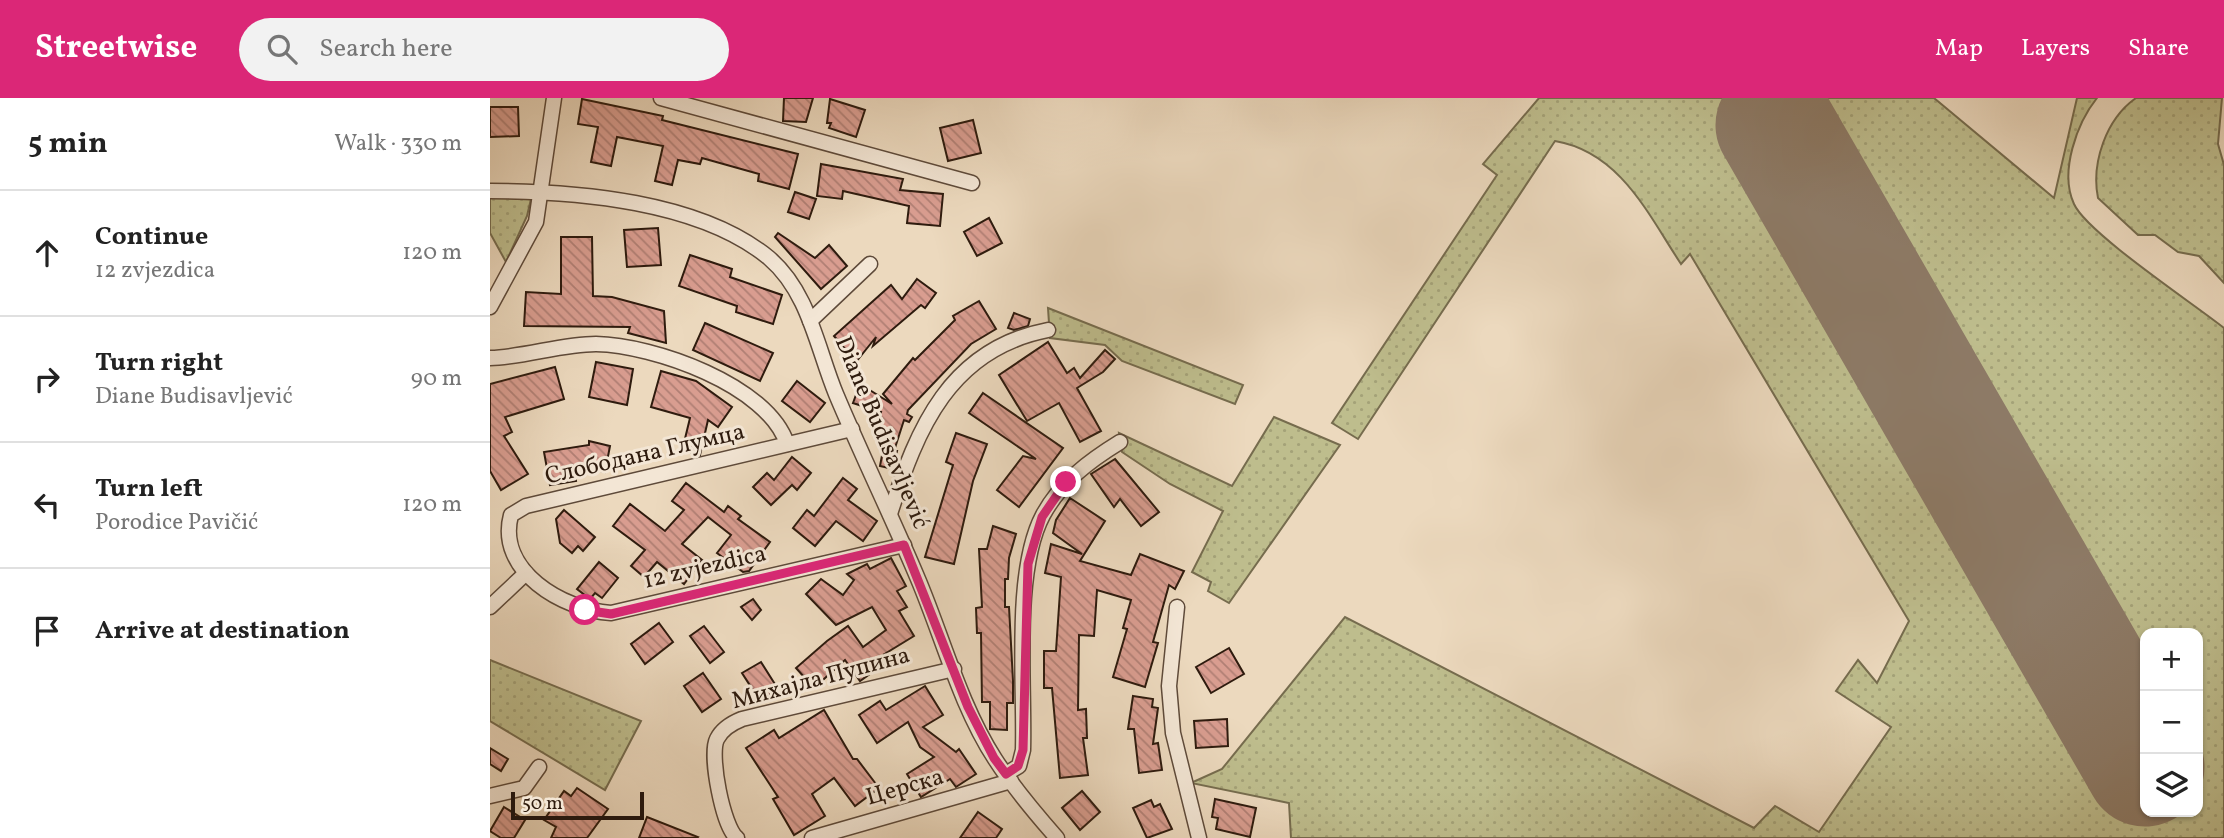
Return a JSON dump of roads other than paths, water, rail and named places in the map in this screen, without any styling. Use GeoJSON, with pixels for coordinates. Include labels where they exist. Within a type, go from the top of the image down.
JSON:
{"type":"FeatureCollection","features":[{"type":"Feature","properties":{"kind":"street"},"geometry":{"type":"LineString","coordinates":[[490,307],[536,222],[543,191],[554,98]]}},
{"type":"Feature","properties":{"kind":"street"},"geometry":{"type":"LineString","coordinates":[[661,98],[972,183]]}},
{"type":"Feature","properties":{"kind":"street","name":"Diane Budisavljević"},"geometry":{"type":"LineString","coordinates":[[490,191],[543,191],[644,205],[683,216],[741,241],[784,273],[795,288],[810,321],[852,429],[904,545],[974,719],[1009,778],[1057,838]]}},
{"type":"Feature","properties":{"kind":"street"},"geometry":{"type":"LineString","coordinates":[[810,321],[870,264]]}},
{"type":"Feature","properties":{"kind":"street"},"geometry":{"type":"LineString","coordinates":[[890,514],[919,433],[949,388],[989,352],[1006,342],[1048,330]]}},
{"type":"Feature","properties":{"kind":"street"},"geometry":{"type":"LineString","coordinates":[[490,358],[594,344],[644,351],[682,362],[754,402],[772,417],[787,444]]}},
{"type":"Feature","properties":{"kind":"street","name":"Слободана Глумца"},"geometry":{"type":"LineString","coordinates":[[526,573],[509,538],[508,527],[516,509],[852,429]]}},
{"type":"Feature","properties":{"kind":"street"},"geometry":{"type":"LineString","coordinates":[[1009,778],[1018,766],[1023,750],[1025,596],[1033,541],[1042,517],[1066,482],[1121,442]]}},
{"type":"Feature","properties":{"kind":"street","name":"12 zvjezdica"},"geometry":{"type":"LineString","coordinates":[[526,573],[560,600],[585,610],[611,614],[904,545]]}},
{"type":"Feature","properties":{"kind":"street"},"geometry":{"type":"LineString","coordinates":[[490,607],[526,573]]}},
{"type":"Feature","properties":{"kind":"street"},"geometry":{"type":"LineString","coordinates":[[1177,607],[1169,686],[1172,733],[1199,838]]}},
{"type":"Feature","properties":{"kind":"street","name":"Михајла Пупина"},"geometry":{"type":"LineString","coordinates":[[731,836],[724,818],[715,740],[733,722],[954,668]]}},
{"type":"Feature","properties":{"kind":"street"},"geometry":{"type":"LineString","coordinates":[[490,796],[524,788],[539,767]]}},
{"type":"Feature","properties":{"kind":"street","name":"Церска"},"geometry":{"type":"LineString","coordinates":[[812,838],[1009,778]]}}]}
